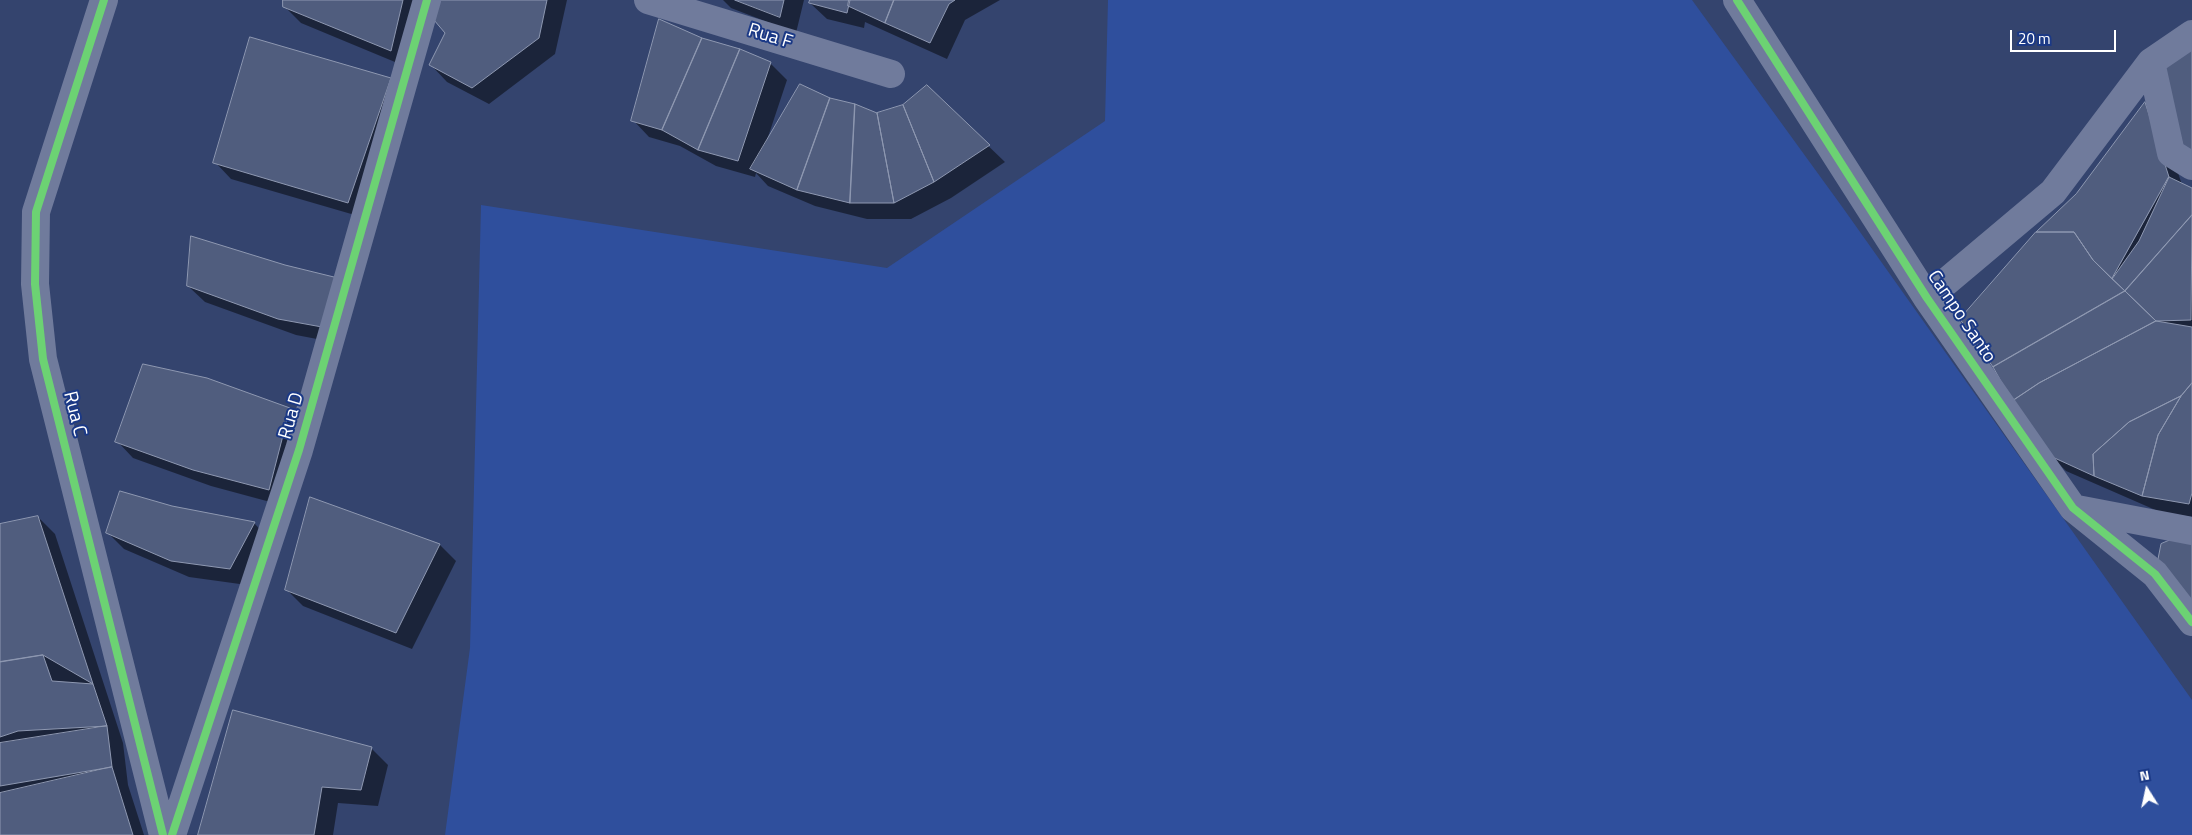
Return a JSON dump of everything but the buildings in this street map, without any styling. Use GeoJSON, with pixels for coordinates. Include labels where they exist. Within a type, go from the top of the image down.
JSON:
{"type":"FeatureCollection","features":[{"type":"Feature","properties":{"kind":"street","name":"Rua C"},"geometry":{"type":"LineString","coordinates":[[104,0],[36,212],[35,284],[43,359],[163,835]]}},
{"type":"Feature","properties":{"kind":"street","name":"Rua D"},"geometry":{"type":"LineString","coordinates":[[172,835],[299,450],[427,0]]}},
{"type":"Feature","properties":{"kind":"street","name":"Rua F"},"geometry":{"type":"LineString","coordinates":[[648,0],[891,74]]}},
{"type":"Feature","properties":{"kind":"street","name":"Campo Santo"},"geometry":{"type":"LineString","coordinates":[[1737,0],[1927,298],[2073,508],[2155,574],[2192,622]]}},
{"type":"Feature","properties":{"kind":"street"},"geometry":{"type":"LineString","coordinates":[[1927,298],[2054,192],[2151,62],[2192,34]]}},
{"type":"Feature","properties":{"kind":"street"},"geometry":{"type":"LineString","coordinates":[[2151,62],[2172,153],[2192,166]]}},
{"type":"Feature","properties":{"kind":"street"},"geometry":{"type":"LineString","coordinates":[[2073,508],[2192,531]]}},
{"type":"Feature","properties":{"kind":"shaded area"},"geometry":{"type":"Polygon","coordinates":[[[1108,0],[1692,0],[1843,208],[2192,700],[2192,835],[445,835],[470,648],[481,205],[887,268],[1105,121],[1108,0]]]}},
{"type":"Feature","properties":{"kind":"cycle path"},"geometry":{"type":"LineString","coordinates":[[104,0],[36,212],[35,284],[43,359],[163,835]]}},
{"type":"Feature","properties":{"kind":"cycle path"},"geometry":{"type":"LineString","coordinates":[[172,835],[299,450],[427,0]]}},
{"type":"Feature","properties":{"kind":"cycle path"},"geometry":{"type":"LineString","coordinates":[[1737,0],[1927,298],[2073,508],[2155,574],[2192,622]]}}]}
